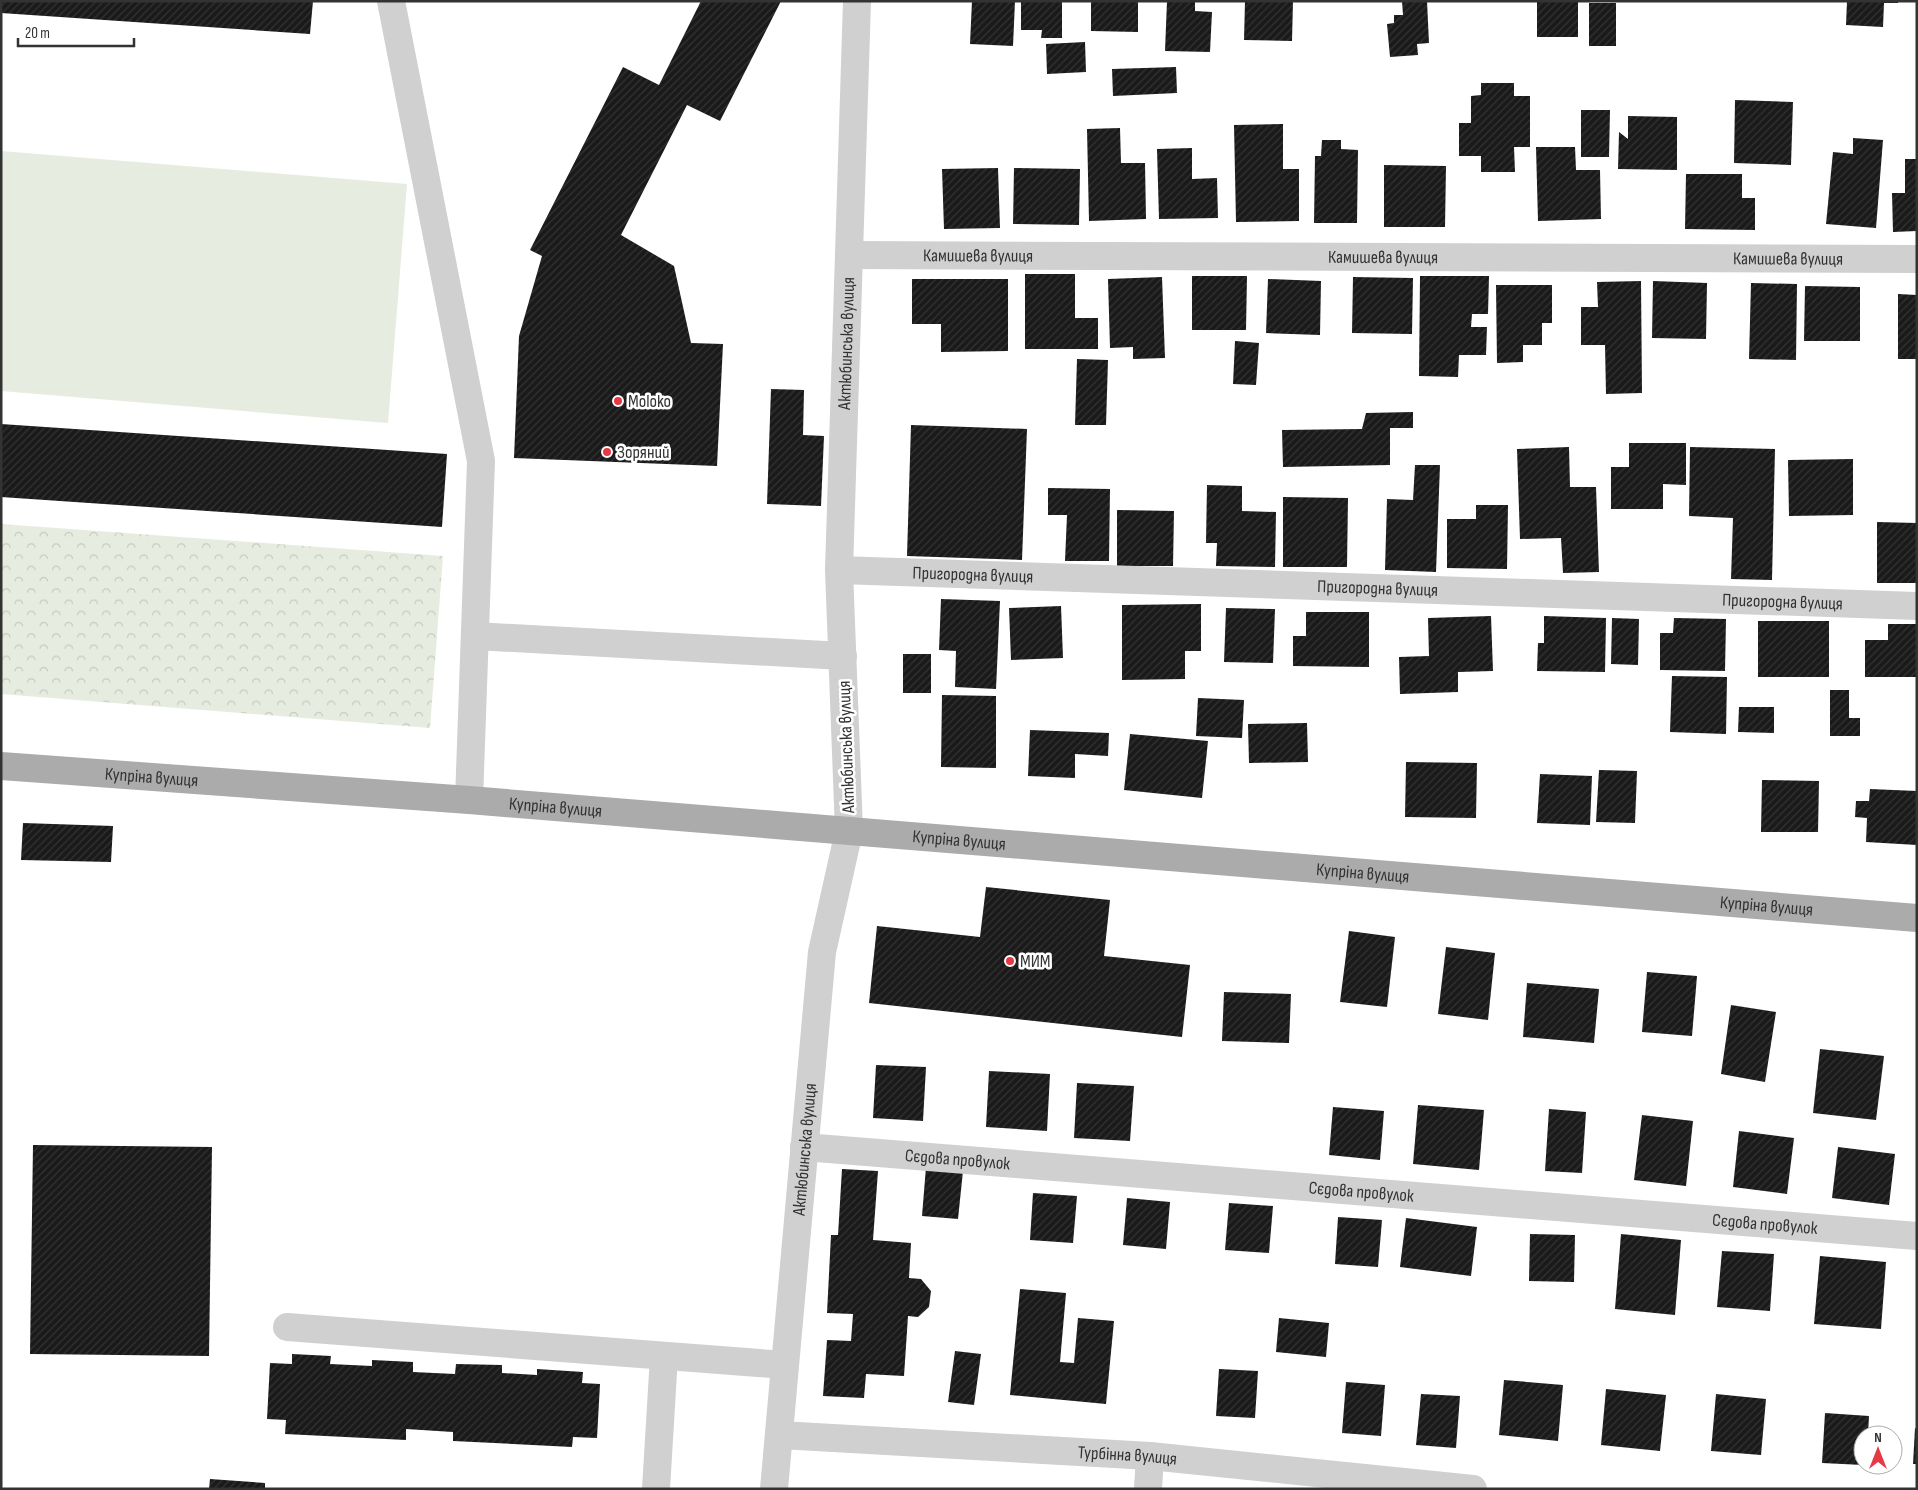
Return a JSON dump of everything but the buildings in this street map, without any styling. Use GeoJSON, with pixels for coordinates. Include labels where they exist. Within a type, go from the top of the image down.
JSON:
{"type":"FeatureCollection","features":[{"type":"Feature","properties":{"kind":"main road","name":"Купріна вулиця"},"geometry":{"type":"LineString","coordinates":[[1,766],[469,800],[1917,918]]}},
{"type":"Feature","properties":{"kind":"street"},"geometry":{"type":"LineString","coordinates":[[391,1],[481,461],[469,800]]}},
{"type":"Feature","properties":{"kind":"street","name":"Актюбинська вулиця"},"geometry":{"type":"LineString","coordinates":[[774,1489],[822,952],[849,831],[839,570],[857,1]]}},
{"type":"Feature","properties":{"kind":"street","name":"Камишева вулиця"},"geometry":{"type":"LineString","coordinates":[[849,255],[1917,259]]}},
{"type":"Feature","properties":{"kind":"street","name":"Пригородна вулиця"},"geometry":{"type":"LineString","coordinates":[[839,570],[1917,606]]}},
{"type":"Feature","properties":{"kind":"street"},"geometry":{"type":"LineString","coordinates":[[475,636],[843,656]]}},
{"type":"Feature","properties":{"kind":"street","name":"Сєдова провулок"},"geometry":{"type":"LineString","coordinates":[[804,1147],[1917,1236]]}},
{"type":"Feature","properties":{"kind":"street"},"geometry":{"type":"LineString","coordinates":[[287,1327],[785,1366]]}},
{"type":"Feature","properties":{"kind":"street"},"geometry":{"type":"LineString","coordinates":[[656,1489],[664,1356]]}},
{"type":"Feature","properties":{"kind":"street","name":"Турбінна вулиця"},"geometry":{"type":"LineString","coordinates":[[780,1435],[1150,1456],[1473,1489]]}},
{"type":"Feature","properties":{"kind":"street"},"geometry":{"type":"LineString","coordinates":[[1148,1489],[1150,1456]]}},
{"type":"Feature","properties":{"kind":"green space"},"geometry":{"type":"Polygon","coordinates":[[[1,151],[407,184],[388,423],[1,391],[1,151]]]}},
{"type":"Feature","properties":{"kind":"green space"},"geometry":{"type":"Polygon","coordinates":[[[1,524],[443,556],[430,728],[1,694],[1,524]]]}},
{"type":"Feature","properties":{"kind":"place","name":"Moloko"},"geometry":{"type":"Point","coordinates":[618,401]}},
{"type":"Feature","properties":{"kind":"place","name":"Зоряний"},"geometry":{"type":"Point","coordinates":[607,452]}},
{"type":"Feature","properties":{"kind":"place","name":"МИМ"},"geometry":{"type":"Point","coordinates":[1010,961]}}]}
